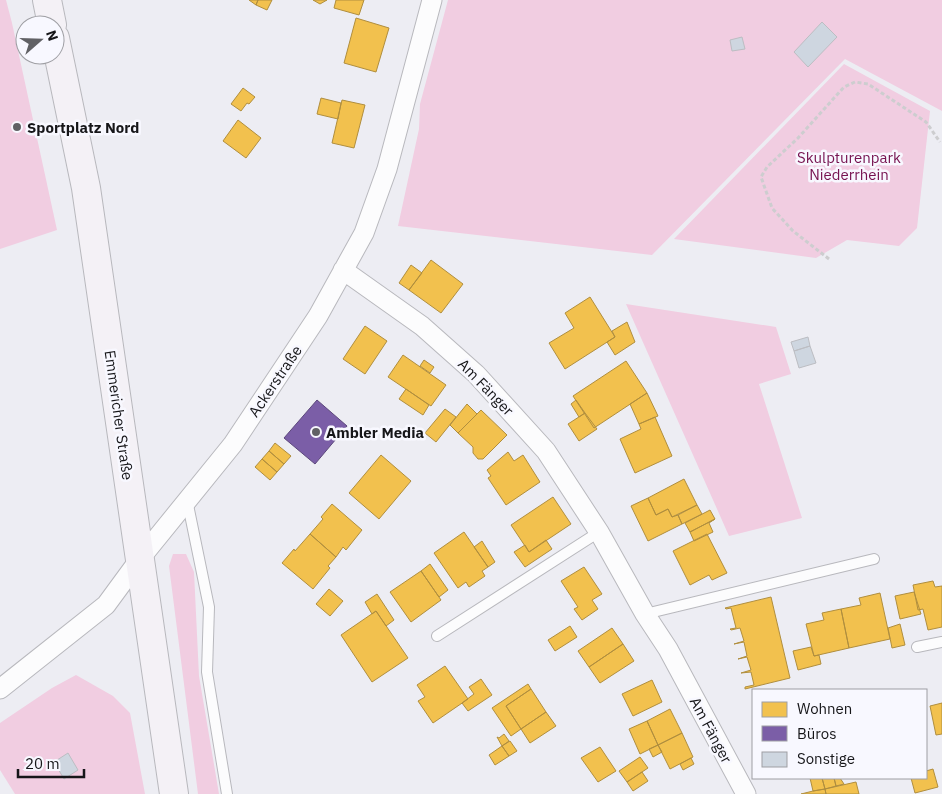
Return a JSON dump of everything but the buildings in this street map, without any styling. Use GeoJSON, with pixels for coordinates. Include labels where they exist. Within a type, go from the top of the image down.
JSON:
{"type":"FeatureCollection","features":[{"type":"Feature","properties":{"kind":"main road"},"geometry":{"type":"LineString","coordinates":[[47,0],[50,15]]}},
{"type":"Feature","properties":{"kind":"main road","name":"Emmericher Straße"},"geometry":{"type":"LineString","coordinates":[[61,65],[86,188],[174,794]]}},
{"type":"Feature","properties":{"kind":"street","name":"Ackerstraße"},"geometry":{"type":"LineString","coordinates":[[0,689],[106,605],[139,560],[238,436],[318,316],[364,233],[387,169],[432,0]]}},
{"type":"Feature","properties":{"kind":"street","name":"Am Fänger"},"geometry":{"type":"LineString","coordinates":[[343,270],[422,326],[476,374],[546,451],[600,532],[645,614],[668,650],[746,794]]}},
{"type":"Feature","properties":{"kind":"lane"},"geometry":{"type":"LineString","coordinates":[[187,500],[209,607],[207,672],[227,794]]}},
{"type":"Feature","properties":{"kind":"lane"},"geometry":{"type":"LineString","coordinates":[[437,636],[600,532]]}},
{"type":"Feature","properties":{"kind":"lane"},"geometry":{"type":"LineString","coordinates":[[645,614],[874,559]]}},
{"type":"Feature","properties":{"kind":"lane"},"geometry":{"type":"LineString","coordinates":[[917,647],[942,642]]}},
{"type":"Feature","properties":{"kind":"path"},"geometry":{"type":"LineString","coordinates":[[829,259],[793,231],[772,208],[761,177],[767,168],[798,138],[844,87],[855,82],[868,84],[926,122],[940,142]]}},
{"type":"Feature","properties":{"kind":"green space","name":"Sportplatz Nord"},"geometry":{"type":"Polygon","coordinates":[[[0,0],[6,0],[15,37],[15,65],[21,65],[57,230],[0,249],[0,0]]]}},
{"type":"Feature","properties":{"kind":"green space"},"geometry":{"type":"Polygon","coordinates":[[[448,0],[942,0],[942,111],[845,59],[652,255],[398,226],[419,129],[420,104],[448,0]]]}},
{"type":"Feature","properties":{"kind":"green space","name":"Skulpturenpark Niederrhein"},"geometry":{"type":"Polygon","coordinates":[[[844,64],[930,111],[917,228],[899,246],[847,240],[816,258],[674,239],[844,64]]]}},
{"type":"Feature","properties":{"kind":"green space"},"geometry":{"type":"Polygon","coordinates":[[[626,304],[776,327],[791,374],[759,384],[802,518],[729,536],[626,304]]]}},
{"type":"Feature","properties":{"kind":"green space"},"geometry":{"type":"Polygon","coordinates":[[[173,554],[186,554],[194,572],[199,676],[219,794],[198,794],[169,566],[173,554]]]}},
{"type":"Feature","properties":{"kind":"green space"},"geometry":{"type":"Polygon","coordinates":[[[76,675],[113,696],[130,713],[145,794],[15,794],[0,770],[0,723],[52,688],[76,675]]]}},
{"type":"Feature","properties":{"kind":"place","name":"Sportplatz Nord"},"geometry":{"type":"Point","coordinates":[17,127]}},
{"type":"Feature","properties":{"kind":"place","name":"Ambler Media"},"geometry":{"type":"Point","coordinates":[316,432]}}]}
